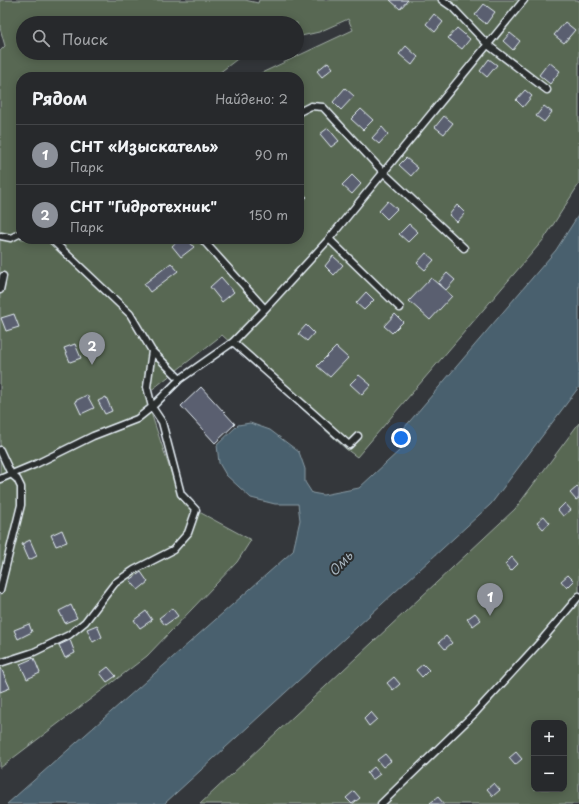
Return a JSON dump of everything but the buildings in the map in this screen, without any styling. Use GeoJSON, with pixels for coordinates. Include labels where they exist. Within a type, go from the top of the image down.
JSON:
{"type":"FeatureCollection","features":[{"type":"Feature","properties":{"kind":"lane"},"geometry":{"type":"LineString","coordinates":[[442,0],[452,7],[488,45],[546,90]]}},
{"type":"Feature","properties":{"kind":"lane"},"geometry":{"type":"LineString","coordinates":[[0,479],[36,464],[93,436],[137,418],[152,407],[180,379],[233,342],[329,239],[524,0]]}},
{"type":"Feature","properties":{"kind":"lane"},"geometry":{"type":"LineString","coordinates":[[304,110],[311,106],[323,107],[384,173],[464,248]]}},
{"type":"Feature","properties":{"kind":"lane"},"geometry":{"type":"LineString","coordinates":[[1,236],[11,238],[16,236]]}},
{"type":"Feature","properties":{"kind":"lane"},"geometry":{"type":"LineString","coordinates":[[329,239],[400,308]]}},
{"type":"Feature","properties":{"kind":"lane"},"geometry":{"type":"LineString","coordinates":[[56,244],[130,314],[152,351],[180,379]]}},
{"type":"Feature","properties":{"kind":"lane"},"geometry":{"type":"LineString","coordinates":[[206,244],[265,309]]}},
{"type":"Feature","properties":{"kind":"lane"},"geometry":{"type":"LineString","coordinates":[[0,290],[3,276]]}},
{"type":"Feature","properties":{"kind":"lane"},"geometry":{"type":"LineString","coordinates":[[233,342],[349,446],[358,436]]}},
{"type":"Feature","properties":{"kind":"lane"},"geometry":{"type":"LineString","coordinates":[[0,663],[34,652],[68,635],[85,622],[116,583],[134,570],[172,550],[188,533],[196,510],[181,494],[162,422],[152,407],[147,387],[152,351]]}},
{"type":"Feature","properties":{"kind":"lane"},"geometry":{"type":"LineString","coordinates":[[0,450],[11,474],[17,479],[21,487],[21,505],[0,590]]}},
{"type":"Feature","properties":{"kind":"lane"},"geometry":{"type":"LineString","coordinates":[[381,804],[475,713],[541,642],[579,596]]}},
{"type":"Feature","properties":{"kind":"green space"},"geometry":{"type":"Polygon","coordinates":[[[0,0],[245,0],[258,3],[259,0],[579,0],[579,184],[544,239],[357,457],[346,449],[222,335],[145,395],[179,496],[190,507],[251,540],[237,562],[147,656],[0,768],[0,51],[5,46],[0,28],[0,0]]]}},
{"type":"Feature","properties":{"kind":"green space"},"geometry":{"type":"Polygon","coordinates":[[[579,423],[579,804],[200,804],[515,509],[579,423]]]}},
{"type":"Feature","properties":{"kind":"water","name":"Омь"},"geometry":{"type":"Polygon","coordinates":[[[579,214],[579,387],[491,504],[164,804],[7,804],[293,551],[300,520],[298,504],[275,504],[251,498],[226,475],[219,463],[217,445],[238,425],[250,423],[270,430],[299,452],[305,469],[305,482],[312,493],[323,495],[359,488],[400,450],[404,428],[556,250],[579,214]]]}},
{"type":"Feature","properties":{"kind":"place","name":"СНТ \"Гидротехник\""},"geometry":{"type":"Point","coordinates":[92,365]}},
{"type":"Feature","properties":{"kind":"place","name":"СНТ «Изыскатель»"},"geometry":{"type":"Point","coordinates":[490,616]}}]}
